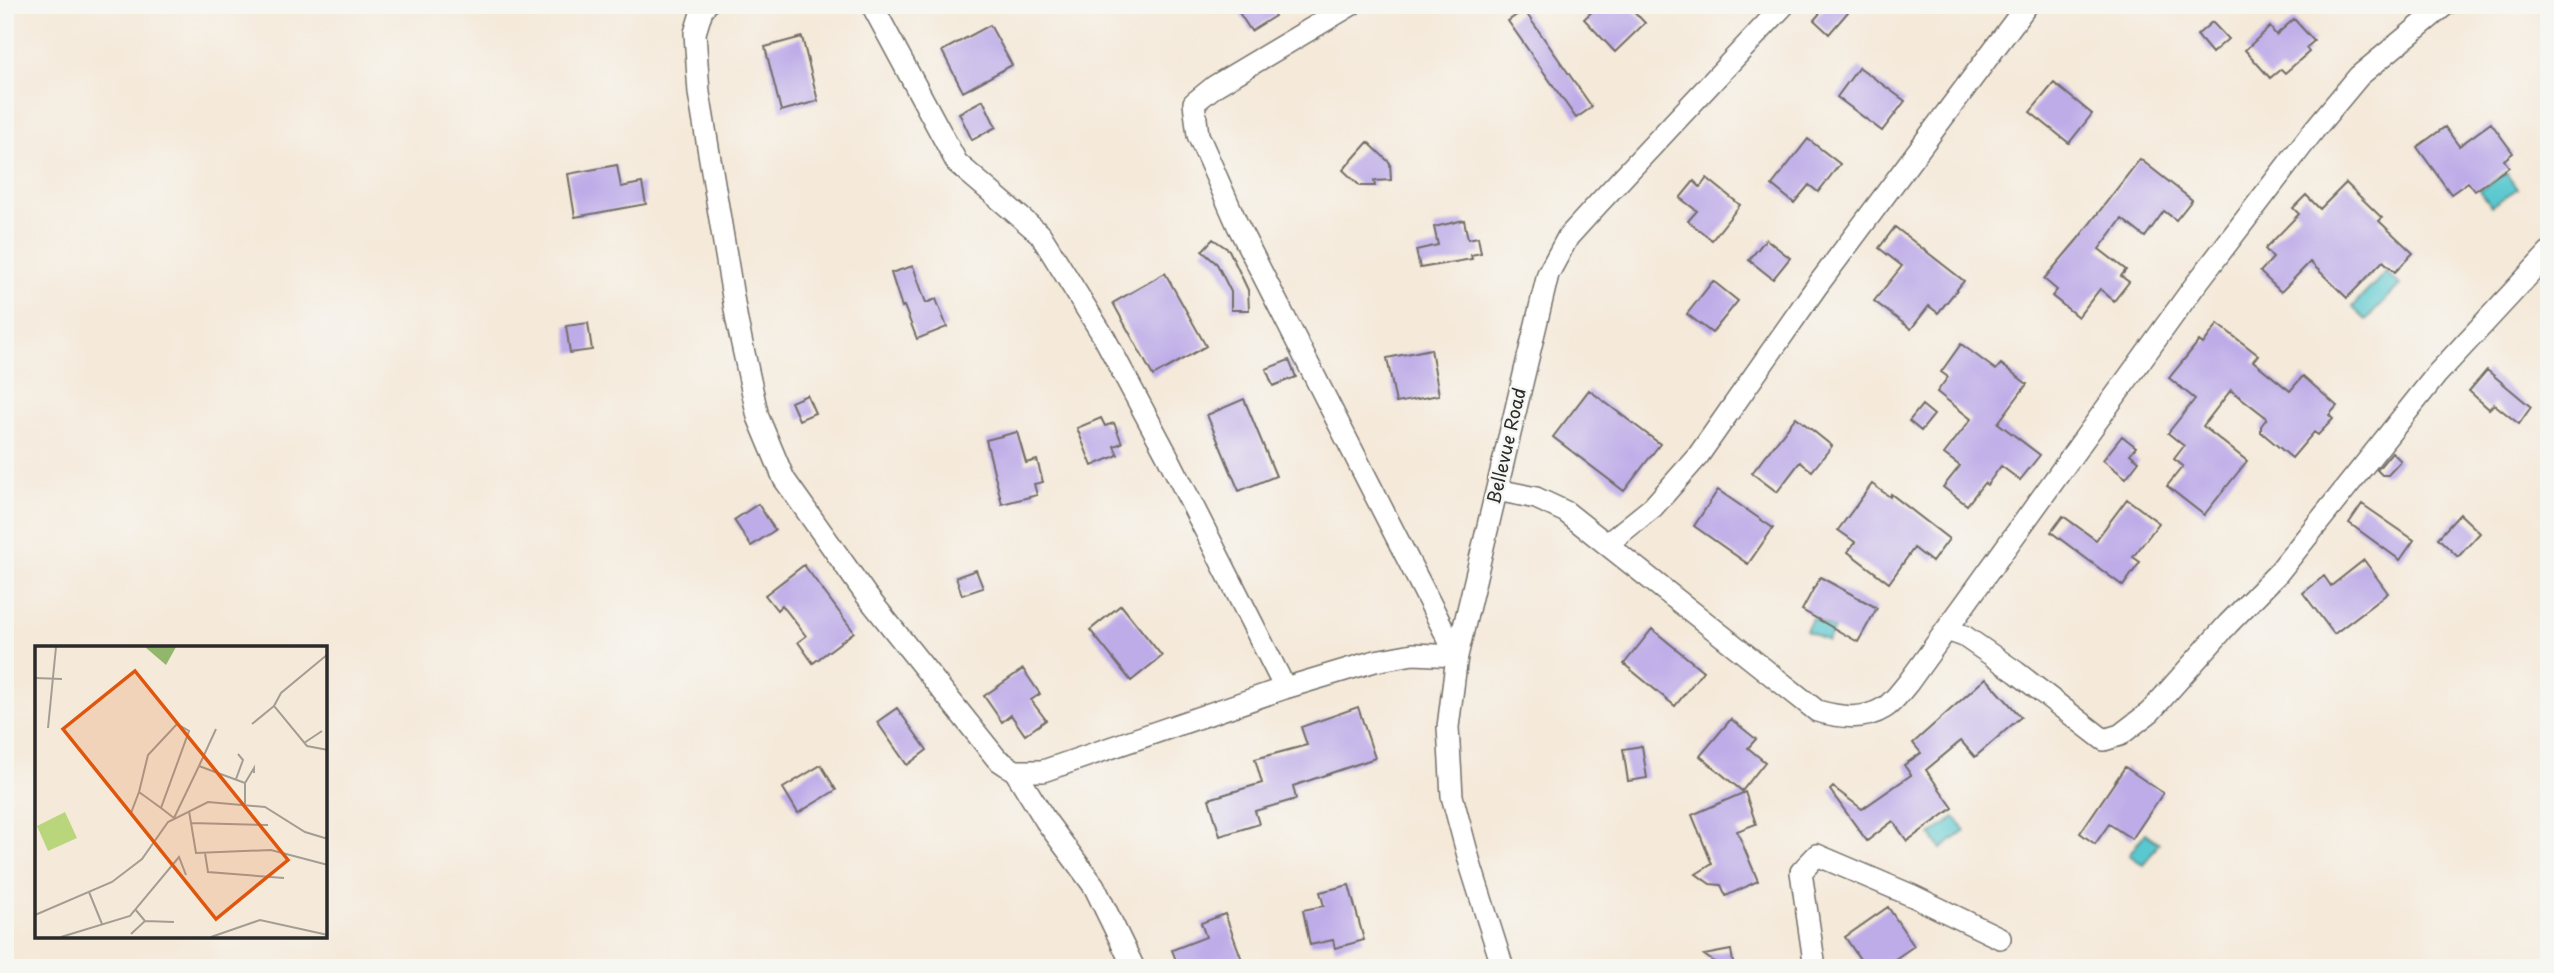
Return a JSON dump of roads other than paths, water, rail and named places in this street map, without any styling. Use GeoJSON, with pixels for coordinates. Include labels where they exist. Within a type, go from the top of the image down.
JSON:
{"type":"FeatureCollection","features":[{"type":"Feature","properties":{"kind":"street"},"geometry":{"type":"LineString","coordinates":[[706,5],[695,33],[699,93],[737,321],[758,417],[768,444],[784,479],[866,595],[997,759],[1015,771],[1046,821],[1094,886],[1134,968]]}},
{"type":"Feature","properties":{"kind":"street"},"geometry":{"type":"LineString","coordinates":[[873,5],[957,163],[1040,234],[1104,337],[1285,688]]}},
{"type":"Feature","properties":{"kind":"street"},"geometry":{"type":"LineString","coordinates":[[1015,771],[1043,771],[1285,688],[1375,661],[1413,654],[1457,656],[1238,226],[1198,135],[1194,103],[1215,86],[1351,5]]}},
{"type":"Feature","properties":{"kind":"street","name":"Bellevue Road"},"geometry":{"type":"LineString","coordinates":[[1503,968],[1452,796],[1448,727],[1457,656],[1548,274],[1568,237],[1784,5]]}},
{"type":"Feature","properties":{"kind":"street"},"geometry":{"type":"LineString","coordinates":[[1607,544],[1653,507],[1698,456],[1817,286],[2027,5]]}},
{"type":"Feature","properties":{"kind":"street"},"geometry":{"type":"LineString","coordinates":[[1497,490],[1536,498],[1566,512],[1817,710],[1843,718],[1866,715],[1885,708],[1908,683],[2193,288],[2314,130],[2359,76],[2445,5]]}},
{"type":"Feature","properties":{"kind":"street"},"geometry":{"type":"LineString","coordinates":[[1947,630],[1964,636],[2104,740],[2120,735],[2150,712],[2228,624],[2278,573],[2437,374],[2549,253]]}},
{"type":"Feature","properties":{"kind":"street"},"geometry":{"type":"LineString","coordinates":[[1815,968],[1801,872],[1817,855],[1913,896],[2000,938]]}},
{"type":"Feature","properties":{"kind":"water"},"geometry":{"type":"Polygon","coordinates":[[[2506,173],[2517,189],[2491,206],[2480,190],[2506,173]]]}},
{"type":"Feature","properties":{"kind":"water"},"geometry":{"type":"Polygon","coordinates":[[[2386,272],[2400,285],[2366,320],[2352,307],[2386,272]]]}},
{"type":"Feature","properties":{"kind":"water"},"geometry":{"type":"Polygon","coordinates":[[[1812,618],[1834,629],[1827,641],[1806,630],[1812,618]]]}},
{"type":"Feature","properties":{"kind":"water"},"geometry":{"type":"Polygon","coordinates":[[[1955,817],[1965,831],[1941,849],[1931,835],[1955,817]]]}},
{"type":"Feature","properties":{"kind":"water"},"geometry":{"type":"Polygon","coordinates":[[[2145,833],[2159,843],[2144,865],[2129,855],[2145,833]]]}}]}
